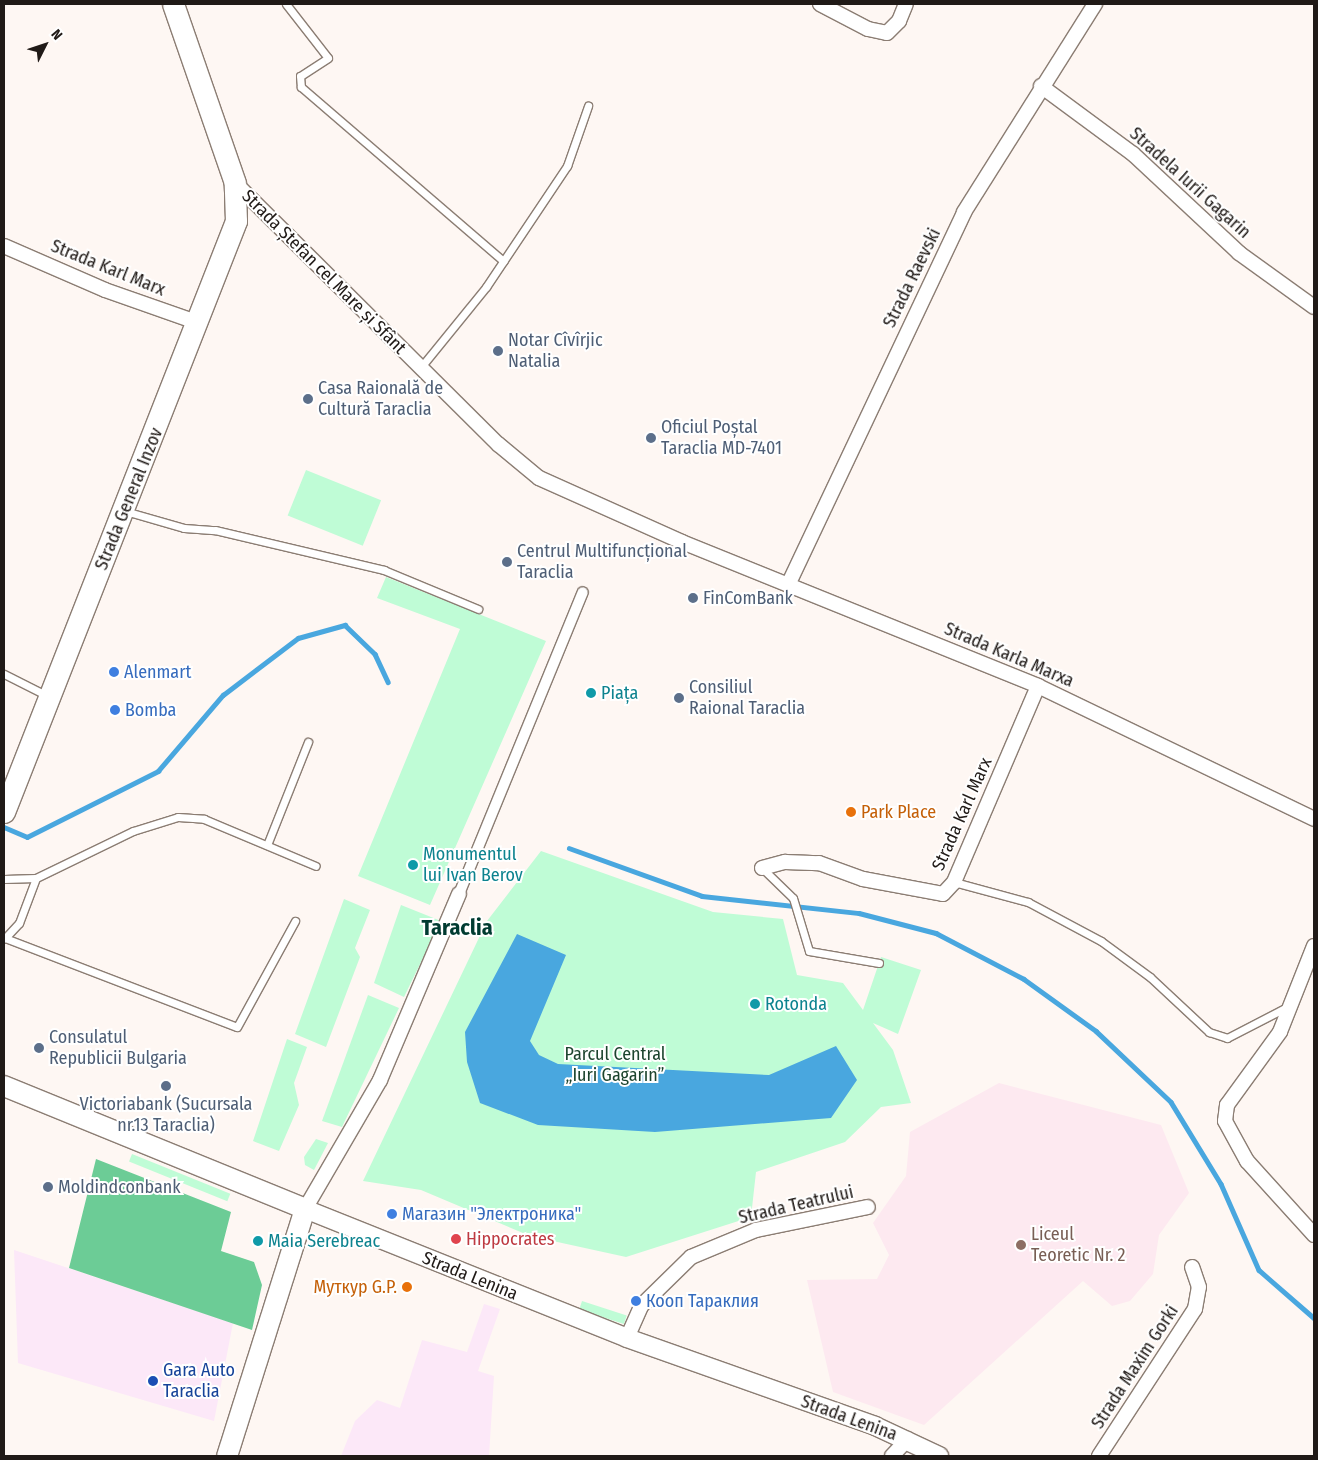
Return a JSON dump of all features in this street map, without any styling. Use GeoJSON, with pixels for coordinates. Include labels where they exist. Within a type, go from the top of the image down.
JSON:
{"type":"FeatureCollection","features":[{"type":"Feature","properties":{"kind":"main road","name":"Strada Ștefan cel Mare și Sfânt"},"geometry":{"type":"LineString","coordinates":[[173,4],[235,183]]}},
{"type":"Feature","properties":{"kind":"main road","name":"Strada General Inzov"},"geometry":{"type":"LineString","coordinates":[[4,812],[199,323],[236,221],[235,183]]}},
{"type":"Feature","properties":{"kind":"main road","name":"Strada Lenina"},"geometry":{"type":"LineString","coordinates":[[4,1086],[305,1209]]}},
{"type":"Feature","properties":{"kind":"main road"},"geometry":{"type":"LineString","coordinates":[[227,1456],[305,1209]]}},
{"type":"Feature","properties":{"kind":"street"},"geometry":{"type":"LineString","coordinates":[[820,4],[868,29],[887,33],[899,21],[906,4]]}},
{"type":"Feature","properties":{"kind":"street","name":"Strada Raevski"},"geometry":{"type":"LineString","coordinates":[[789,583],[964,212],[1041,86],[1095,4]]}},
{"type":"Feature","properties":{"kind":"street","name":"Stradela Iurii Gagarin"},"geometry":{"type":"LineString","coordinates":[[1041,86],[1133,154],[1239,253],[1314,306]]}},
{"type":"Feature","properties":{"kind":"street","name":"Strada Ștefan cel Mare și Sfânt"},"geometry":{"type":"LineString","coordinates":[[235,183],[498,444],[539,478],[682,542]]}},
{"type":"Feature","properties":{"kind":"street","name":"Strada Karl Marx"},"geometry":{"type":"LineString","coordinates":[[4,246],[105,290],[199,323]]}},
{"type":"Feature","properties":{"kind":"street","name":"Strada Karla Marxa"},"geometry":{"type":"LineString","coordinates":[[682,542],[789,583],[1038,686],[1314,819]]}},
{"type":"Feature","properties":{"kind":"street"},"geometry":{"type":"LineString","coordinates":[[305,1209],[380,1080],[583,592]]}},
{"type":"Feature","properties":{"kind":"street","name":"Strada Karl Marx"},"geometry":{"type":"LineString","coordinates":[[762,868],[785,862],[820,863],[862,879],[943,894],[954,882],[1038,686]]}},
{"type":"Feature","properties":{"kind":"street"},"geometry":{"type":"LineString","coordinates":[[1314,946],[1280,1032],[1227,1105],[1225,1121],[1247,1161],[1314,1235]]}},
{"type":"Feature","properties":{"kind":"street","name":"Strada Teatrului"},"geometry":{"type":"LineString","coordinates":[[626,1338],[641,1306],[691,1257],[756,1230],[868,1207]]}},
{"type":"Feature","properties":{"kind":"street","name":"Strada Lenina"},"geometry":{"type":"LineString","coordinates":[[305,1209],[626,1338],[908,1440],[940,1456]]}},
{"type":"Feature","properties":{"kind":"street","name":"Strada Maxim Gorki"},"geometry":{"type":"LineString","coordinates":[[1099,1456],[1195,1309],[1199,1287],[1192,1267]]}},
{"type":"Feature","properties":{"kind":"street"},"geometry":{"type":"LineString","coordinates":[[892,1456],[908,1440]]}},
{"type":"Feature","properties":{"kind":"lane"},"geometry":{"type":"LineString","coordinates":[[286,4],[328,58],[300,76],[302,88],[503,261]]}},
{"type":"Feature","properties":{"kind":"lane","name":"Strada Ștefan cel Mare și Sfânt"},"geometry":{"type":"LineString","coordinates":[[421,367],[503,261],[567,166],[588,106]]}},
{"type":"Feature","properties":{"kind":"lane"},"geometry":{"type":"LineString","coordinates":[[124,511],[184,528],[215,530],[384,570],[478,608]]}},
{"type":"Feature","properties":{"kind":"lane"},"geometry":{"type":"LineString","coordinates":[[4,674],[49,697]]}},
{"type":"Feature","properties":{"kind":"lane"},"geometry":{"type":"LineString","coordinates":[[267,845],[308,742]]}},
{"type":"Feature","properties":{"kind":"lane"},"geometry":{"type":"LineString","coordinates":[[4,879],[36,878],[133,831],[178,816],[204,819],[316,866]]}},
{"type":"Feature","properties":{"kind":"lane"},"geometry":{"type":"LineString","coordinates":[[762,868],[793,898],[795,916],[809,951],[879,962]]}},
{"type":"Feature","properties":{"kind":"lane"},"geometry":{"type":"LineString","coordinates":[[36,878],[20,923],[5,938],[237,1027],[295,921]]}},
{"type":"Feature","properties":{"kind":"lane"},"geometry":{"type":"LineString","coordinates":[[954,882],[1028,902],[1102,941],[1150,977],[1209,1032],[1227,1038],[1290,1006]]}},
{"type":"Feature","properties":{"kind":"shaded area","name":"Liceul Teoretic Nr. 2"},"geometry":{"type":"Polygon","coordinates":[[[999,1083],[1161,1125],[1189,1193],[1159,1235],[1153,1274],[1130,1301],[1112,1306],[1083,1281],[924,1425],[833,1392],[807,1280],[877,1279],[889,1255],[873,1223],[906,1176],[910,1132],[999,1083]]]}},
{"type":"Feature","properties":{"kind":"shaded area"},"geometry":{"type":"Polygon","coordinates":[[[14,1250],[233,1323],[214,1421],[18,1363],[14,1250]]]}},
{"type":"Feature","properties":{"kind":"shaded area"},"geometry":{"type":"Polygon","coordinates":[[[484,1304],[500,1309],[478,1371],[494,1376],[489,1456],[341,1456],[355,1421],[377,1400],[400,1408],[422,1340],[467,1352],[484,1304]]]}},
{"type":"Feature","properties":{"kind":"green space"},"geometry":{"type":"Polygon","coordinates":[[[306,470],[381,500],[363,546],[288,515],[306,470]]]}},
{"type":"Feature","properties":{"kind":"green space"},"geometry":{"type":"Polygon","coordinates":[[[386,577],[546,641],[430,905],[358,876],[460,629],[377,598],[386,577]]]}},
{"type":"Feature","properties":{"kind":"green space","name":"Parcul Central „Iuri Gagarin”"},"geometry":{"type":"Polygon","coordinates":[[[541,851],[713,912],[783,919],[797,975],[843,983],[863,1010],[881,957],[921,970],[898,1034],[873,1023],[893,1050],[911,1103],[881,1107],[845,1142],[756,1172],[751,1217],[626,1257],[530,1236],[421,1190],[363,1181],[487,921],[541,851]]]}},
{"type":"Feature","properties":{"kind":"green space"},"geometry":{"type":"Polygon","coordinates":[[[344,899],[370,910],[355,948],[360,957],[326,1047],[295,1034],[344,899]]]}},
{"type":"Feature","properties":{"kind":"green space"},"geometry":{"type":"Polygon","coordinates":[[[401,905],[441,921],[404,997],[374,983],[401,905]]]}},
{"type":"Feature","properties":{"kind":"green space"},"geometry":{"type":"Polygon","coordinates":[[[368,995],[399,1008],[342,1127],[322,1121],[368,995]]]}},
{"type":"Feature","properties":{"kind":"green space"},"geometry":{"type":"Polygon","coordinates":[[[287,1039],[307,1047],[294,1083],[299,1105],[279,1151],[253,1141],[287,1039]]]}},
{"type":"Feature","properties":{"kind":"green space"},"geometry":{"type":"Polygon","coordinates":[[[316,1139],[328,1143],[314,1170],[305,1165],[304,1157],[316,1139]]]}},
{"type":"Feature","properties":{"kind":"green space"},"geometry":{"type":"Polygon","coordinates":[[[132,1154],[230,1194],[227,1201],[129,1161],[132,1154]]]}},
{"type":"Feature","properties":{"kind":"green space"},"geometry":{"type":"Polygon","coordinates":[[[96,1159],[231,1212],[221,1251],[254,1262],[262,1285],[252,1330],[69,1268],[96,1159]]]}},
{"type":"Feature","properties":{"kind":"green space"},"geometry":{"type":"Polygon","coordinates":[[[582,1301],[627,1316],[624,1324],[579,1310],[582,1301]]]}},
{"type":"Feature","properties":{"kind":"water"},"geometry":{"type":"Polygon","coordinates":[[[517,934],[566,955],[530,1041],[539,1055],[558,1064],[769,1075],[836,1046],[857,1080],[831,1118],[655,1132],[538,1125],[480,1103],[467,1062],[465,1032],[517,934]]]}},
{"type":"Feature","properties":{"kind":"waterway"},"geometry":{"type":"LineString","coordinates":[[4,827],[27,837],[158,771],[223,695],[298,638],[345,625],[375,654],[388,682]]}},
{"type":"Feature","properties":{"kind":"waterway"},"geometry":{"type":"LineString","coordinates":[[569,848],[702,896],[859,913],[936,933],[1024,979],[1096,1031],[1171,1102],[1221,1184],[1259,1270],[1314,1318]]}},
{"type":"Feature","properties":{"kind":"place","name":"Notar Cîvîrjic Natalia"},"geometry":{"type":"Point","coordinates":[498,351]}},
{"type":"Feature","properties":{"kind":"place","name":"Casa Raională de Cultură Taraclia"},"geometry":{"type":"Point","coordinates":[308,399]}},
{"type":"Feature","properties":{"kind":"place","name":"Oficiul Poștal Taraclia MD-7401"},"geometry":{"type":"Point","coordinates":[651,438]}},
{"type":"Feature","properties":{"kind":"place","name":"Centrul Multifuncțional Taraclia"},"geometry":{"type":"Point","coordinates":[507,562]}},
{"type":"Feature","properties":{"kind":"place","name":"FinComBank"},"geometry":{"type":"Point","coordinates":[693,598]}},
{"type":"Feature","properties":{"kind":"place","name":"Alenmart"},"geometry":{"type":"Point","coordinates":[114,672]}},
{"type":"Feature","properties":{"kind":"place","name":"Piața"},"geometry":{"type":"Point","coordinates":[591,693]}},
{"type":"Feature","properties":{"kind":"place","name":"Consiliul Raional Taraclia"},"geometry":{"type":"Point","coordinates":[679,698]}},
{"type":"Feature","properties":{"kind":"place","name":"Bomba"},"geometry":{"type":"Point","coordinates":[115,710]}},
{"type":"Feature","properties":{"kind":"place","name":"Park Place"},"geometry":{"type":"Point","coordinates":[851,812]}},
{"type":"Feature","properties":{"kind":"place","name":"Monumentul lui Ivan Berov"},"geometry":{"type":"Point","coordinates":[413,865]}},
{"type":"Feature","properties":{"kind":"place","name":"Rotonda"},"geometry":{"type":"Point","coordinates":[755,1004]}},
{"type":"Feature","properties":{"kind":"place","name":"Consulatul Republicii Bulgaria"},"geometry":{"type":"Point","coordinates":[39,1048]}},
{"type":"Feature","properties":{"kind":"place","name":"Victoriabank (Sucursala nr.13 Taraclia)"},"geometry":{"type":"Point","coordinates":[166,1086]}},
{"type":"Feature","properties":{"kind":"place","name":"Moldindconbank"},"geometry":{"type":"Point","coordinates":[48,1187]}},
{"type":"Feature","properties":{"kind":"place","name":"Магазин \"Электроника\""},"geometry":{"type":"Point","coordinates":[392,1214]}},
{"type":"Feature","properties":{"kind":"place","name":"Hippocrates"},"geometry":{"type":"Point","coordinates":[456,1239]}},
{"type":"Feature","properties":{"kind":"place","name":"Maia Serebreac"},"geometry":{"type":"Point","coordinates":[258,1241]}},
{"type":"Feature","properties":{"kind":"place","name":"Liceul Teoretic Nr. 2"},"geometry":{"type":"Point","coordinates":[1021,1245]}},
{"type":"Feature","properties":{"kind":"place","name":"Муткур G.P."},"geometry":{"type":"Point","coordinates":[407,1287]}},
{"type":"Feature","properties":{"kind":"place","name":"Кооп Тараклия"},"geometry":{"type":"Point","coordinates":[636,1301]}},
{"type":"Feature","properties":{"kind":"place","name":"Gara Auto Taraclia"},"geometry":{"type":"Point","coordinates":[153,1381]}},
{"type":"Feature","properties":{"kind":"district","name":"Taraclia"},"geometry":{"type":"Point","coordinates":[457,928]}}]}
